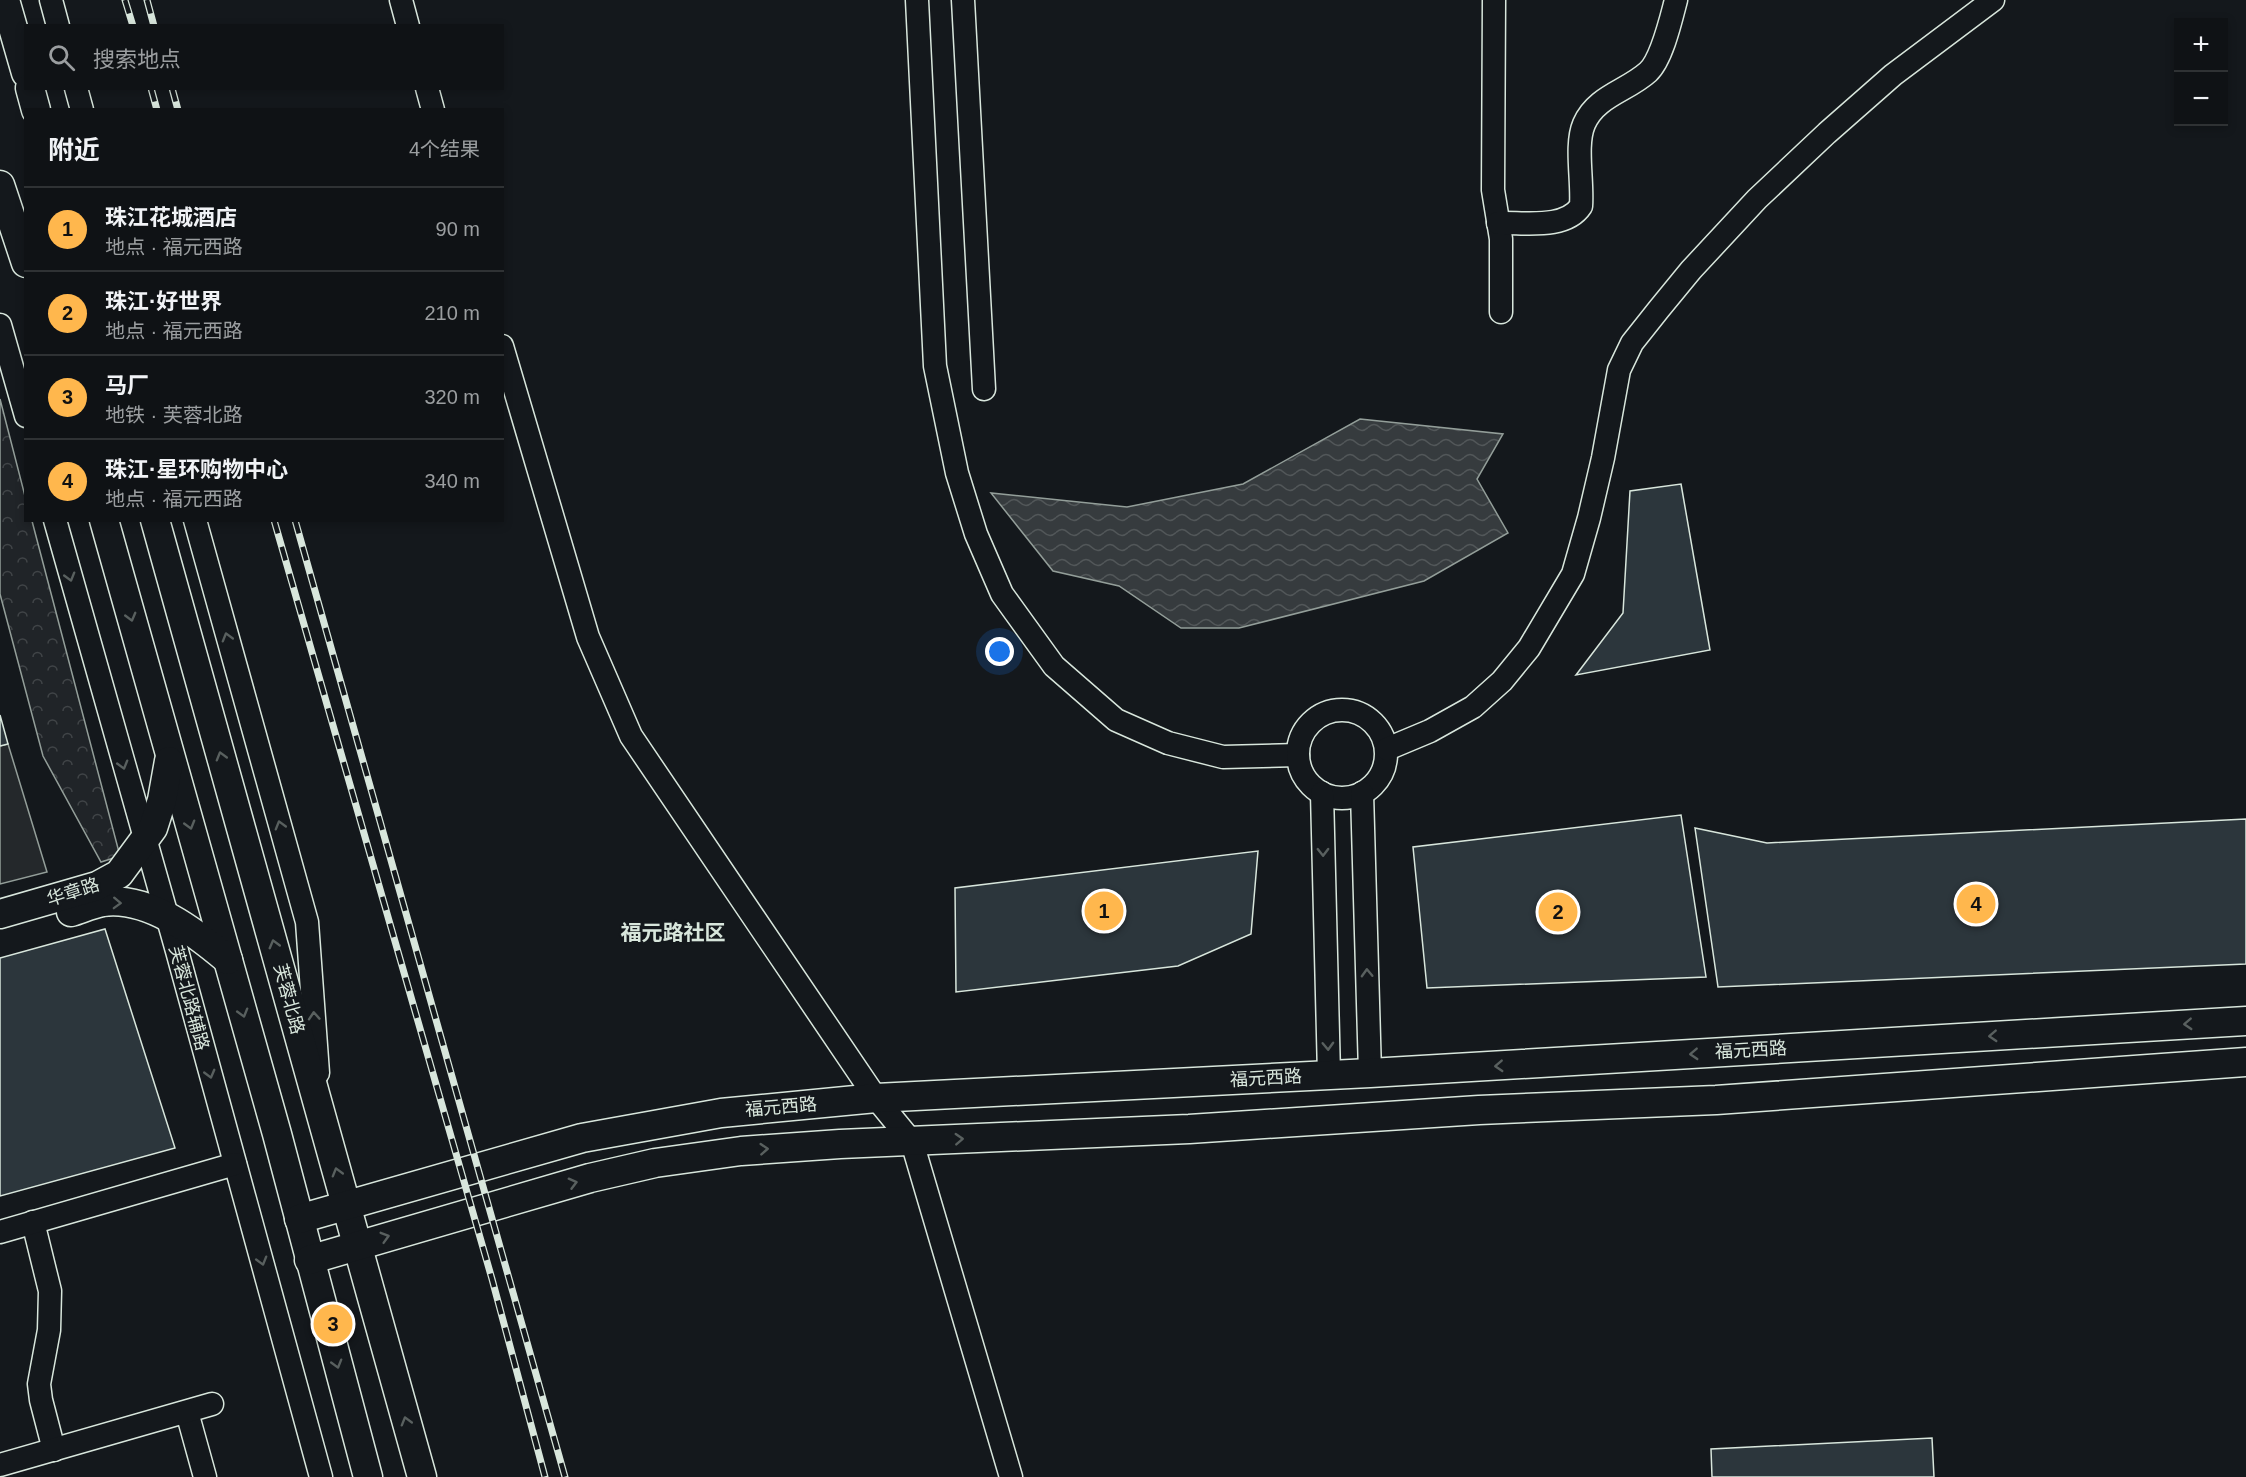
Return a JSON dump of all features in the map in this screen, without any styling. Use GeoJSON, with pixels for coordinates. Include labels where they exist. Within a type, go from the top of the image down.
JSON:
{"type":"FeatureCollection","features":[{"type":"Feature","properties":{"kind":"main road"},"geometry":{"type":"LineString","coordinates":[[5,0],[24,66]]}},
{"type":"Feature","properties":{"kind":"main road"},"geometry":{"type":"LineString","coordinates":[[31,90],[35,108]]}},
{"type":"Feature","properties":{"kind":"main road"},"geometry":{"type":"LineString","coordinates":[[0,185],[24,256]]}},
{"type":"Feature","properties":{"kind":"main road"},"geometry":{"type":"LineString","coordinates":[[105,522],[228,960],[368,1477]]}},
{"type":"Feature","properties":{"kind":"main road","name":"芙蓉北路"},"geometry":{"type":"LineString","coordinates":[[156,522],[422,1477]]}},
{"type":"Feature","properties":{"kind":"main road","name":"华章路"},"geometry":{"type":"LineString","coordinates":[[0,914],[97,886],[119,874],[145,840],[157,817],[170,753]]}},
{"type":"Feature","properties":{"kind":"main road","name":"华章路"},"geometry":{"type":"LineString","coordinates":[[0,933],[102,902],[133,904],[193,932],[228,960]]}},
{"type":"Feature","properties":{"kind":"main road","name":"福元西路"},"geometry":{"type":"LineString","coordinates":[[299,1220],[532,1152],[628,1128],[721,1113],[876,1098],[1370,1073],[2246,1021]]}},
{"type":"Feature","properties":{"kind":"main road"},"geometry":{"type":"LineString","coordinates":[[309,1260],[569,1184],[655,1163],[741,1151],[840,1144],[1716,1100],[2246,1062]]}},
{"type":"Feature","properties":{"kind":"street"},"geometry":{"type":"LineString","coordinates":[[51,0],[57,24]]}},
{"type":"Feature","properties":{"kind":"street"},"geometry":{"type":"LineString","coordinates":[[401,0],[407,24]]}},
{"type":"Feature","properties":{"kind":"street"},"geometry":{"type":"LineString","coordinates":[[917,0],[935,366],[957,473],[976,534],[1002,594],[1054,666],[1116,720],[1168,743],[1223,757],[1298,755]]}},
{"type":"Feature","properties":{"kind":"street"},"geometry":{"type":"LineString","coordinates":[[963,0],[984,389]]}},
{"type":"Feature","properties":{"kind":"street"},"geometry":{"type":"LineString","coordinates":[[1494,0],[1493,190],[1501,239],[1501,312]]}},
{"type":"Feature","properties":{"kind":"street"},"geometry":{"type":"LineString","coordinates":[[1498,223],[1554,222],[1575,214],[1581,206],[1581,136],[1584,124],[1599,104],[1647,72],[1654,63],[1676,0]]}},
{"type":"Feature","properties":{"kind":"street"},"geometry":{"type":"LineString","coordinates":[[1387,749],[1430,731],[1473,707],[1502,681],[1529,648],[1573,574],[1589,518],[1619,370],[1632,343],[1659,309],[1691,270],[1750,207],[1827,133],[1893,75],[1993,0]]}},
{"type":"Feature","properties":{"kind":"street"},"geometry":{"type":"LineString","coordinates":[[77,90],[81,108]]}},
{"type":"Feature","properties":{"kind":"street"},"geometry":{"type":"LineString","coordinates":[[428,90],[432,108]]}},
{"type":"Feature","properties":{"kind":"street"},"geometry":{"type":"LineString","coordinates":[[0,325],[24,409]]}},
{"type":"Feature","properties":{"kind":"street"},"geometry":{"type":"LineString","coordinates":[[504,353],[588,637],[631,736],[876,1098],[912,1142],[1011,1477]]}},
{"type":"Feature","properties":{"kind":"street","name":"芙蓉北路辅路"},"geometry":{"type":"LineString","coordinates":[[55,522],[167,918],[321,1477]]}},
{"type":"Feature","properties":{"kind":"street"},"geometry":{"type":"LineString","coordinates":[[196,522],[307,922],[321,1116]]}},
{"type":"Feature","properties":{"kind":"street"},"geometry":{"type":"LineString","coordinates":[[1340,709],[1357,711],[1372,720],[1382,733],[1387,749],[1385,767],[1376,782],[1362,793],[1349,798],[1322,793],[1309,783],[1301,770],[1298,755],[1301,738],[1310,723],[1323,713],[1340,709]]}},
{"type":"Feature","properties":{"kind":"street"},"geometry":{"type":"LineString","coordinates":[[1322,793],[1329,1075]]}},
{"type":"Feature","properties":{"kind":"street"},"geometry":{"type":"LineString","coordinates":[[1362,793],[1370,1073]]}},
{"type":"Feature","properties":{"kind":"street"},"geometry":{"type":"LineString","coordinates":[[0,1232],[235,1164]]}},
{"type":"Feature","properties":{"kind":"street"},"geometry":{"type":"LineString","coordinates":[[33,1222],[50,1291],[49,1330],[39,1384],[54,1450]]}},
{"type":"Feature","properties":{"kind":"street"},"geometry":{"type":"LineString","coordinates":[[0,1465],[212,1404]]}},
{"type":"Feature","properties":{"kind":"street"},"geometry":{"type":"LineString","coordinates":[[187,1412],[205,1477]]}},
{"type":"Feature","properties":{"kind":"green space"},"geometry":{"type":"Polygon","coordinates":[[[0,399],[24,492],[24,522],[32,522],[120,856],[101,862],[43,756],[0,594],[0,399]]]}},
{"type":"Feature","properties":{"kind":"shaded area"},"geometry":{"type":"Polygon","coordinates":[[[8,744],[47,872],[0,884],[0,746],[8,744]]]}},
{"type":"Feature","properties":{"kind":"water"},"geometry":{"type":"Polygon","coordinates":[[[1360,419],[1503,434],[1477,479],[1508,533],[1424,581],[1239,628],[1181,628],[1119,586],[1053,571],[991,493],[1127,507],[1243,484],[1360,419]]]}},
{"type":"Feature","properties":{"kind":"building"},"geometry":{"type":"Polygon","coordinates":[[[1681,484],[1710,650],[1576,675],[1623,613],[1630,491],[1681,484]]]}},
{"type":"Feature","properties":{"kind":"building"},"geometry":{"type":"Polygon","coordinates":[[[0,715],[8,744],[0,746],[0,715]]]}},
{"type":"Feature","properties":{"kind":"building"},"geometry":{"type":"Polygon","coordinates":[[[1681,815],[1706,977],[1427,988],[1413,847],[1681,815]]]}},
{"type":"Feature","properties":{"kind":"building"},"geometry":{"type":"Polygon","coordinates":[[[2246,819],[2246,964],[1718,987],[1695,828],[1767,843],[2246,819]]]}},
{"type":"Feature","properties":{"kind":"building"},"geometry":{"type":"Polygon","coordinates":[[[1258,851],[1251,934],[1178,966],[956,992],[955,888],[1258,851]]]}},
{"type":"Feature","properties":{"kind":"building"},"geometry":{"type":"Polygon","coordinates":[[[105,929],[175,1148],[0,1196],[0,958],[105,929]]]}},
{"type":"Feature","properties":{"kind":"building"},"geometry":{"type":"Polygon","coordinates":[[[1932,1438],[1934,1477],[1712,1477],[1711,1449],[1932,1438]]]}},
{"type":"Feature","properties":{"kind":"railway"},"geometry":{"type":"LineString","coordinates":[[125,0],[132,24]]}},
{"type":"Feature","properties":{"kind":"railway"},"geometry":{"type":"LineString","coordinates":[[147,0],[153,24]]}},
{"type":"Feature","properties":{"kind":"railway"},"geometry":{"type":"LineString","coordinates":[[152,90],[156,108]]}},
{"type":"Feature","properties":{"kind":"railway"},"geometry":{"type":"LineString","coordinates":[[173,90],[177,108]]}},
{"type":"Feature","properties":{"kind":"railway"},"geometry":{"type":"LineString","coordinates":[[275,522],[492,1279],[545,1477]]}},
{"type":"Feature","properties":{"kind":"railway"},"geometry":{"type":"LineString","coordinates":[[296,522],[565,1477]]}},
{"type":"Feature","properties":{"kind":"place","name":"珠江·星环购物中心"},"geometry":{"type":"Point","coordinates":[1976,904]}},
{"type":"Feature","properties":{"kind":"place","name":"珠江花城酒店"},"geometry":{"type":"Point","coordinates":[1104,911]}},
{"type":"Feature","properties":{"kind":"place","name":"珠江·好世界"},"geometry":{"type":"Point","coordinates":[1558,912]}},
{"type":"Feature","properties":{"kind":"place","name":"马厂"},"geometry":{"type":"Point","coordinates":[333,1324]}},
{"type":"Feature","properties":{"kind":"district","name":"福元路社区"},"geometry":{"type":"Point","coordinates":[673,933]}}]}
